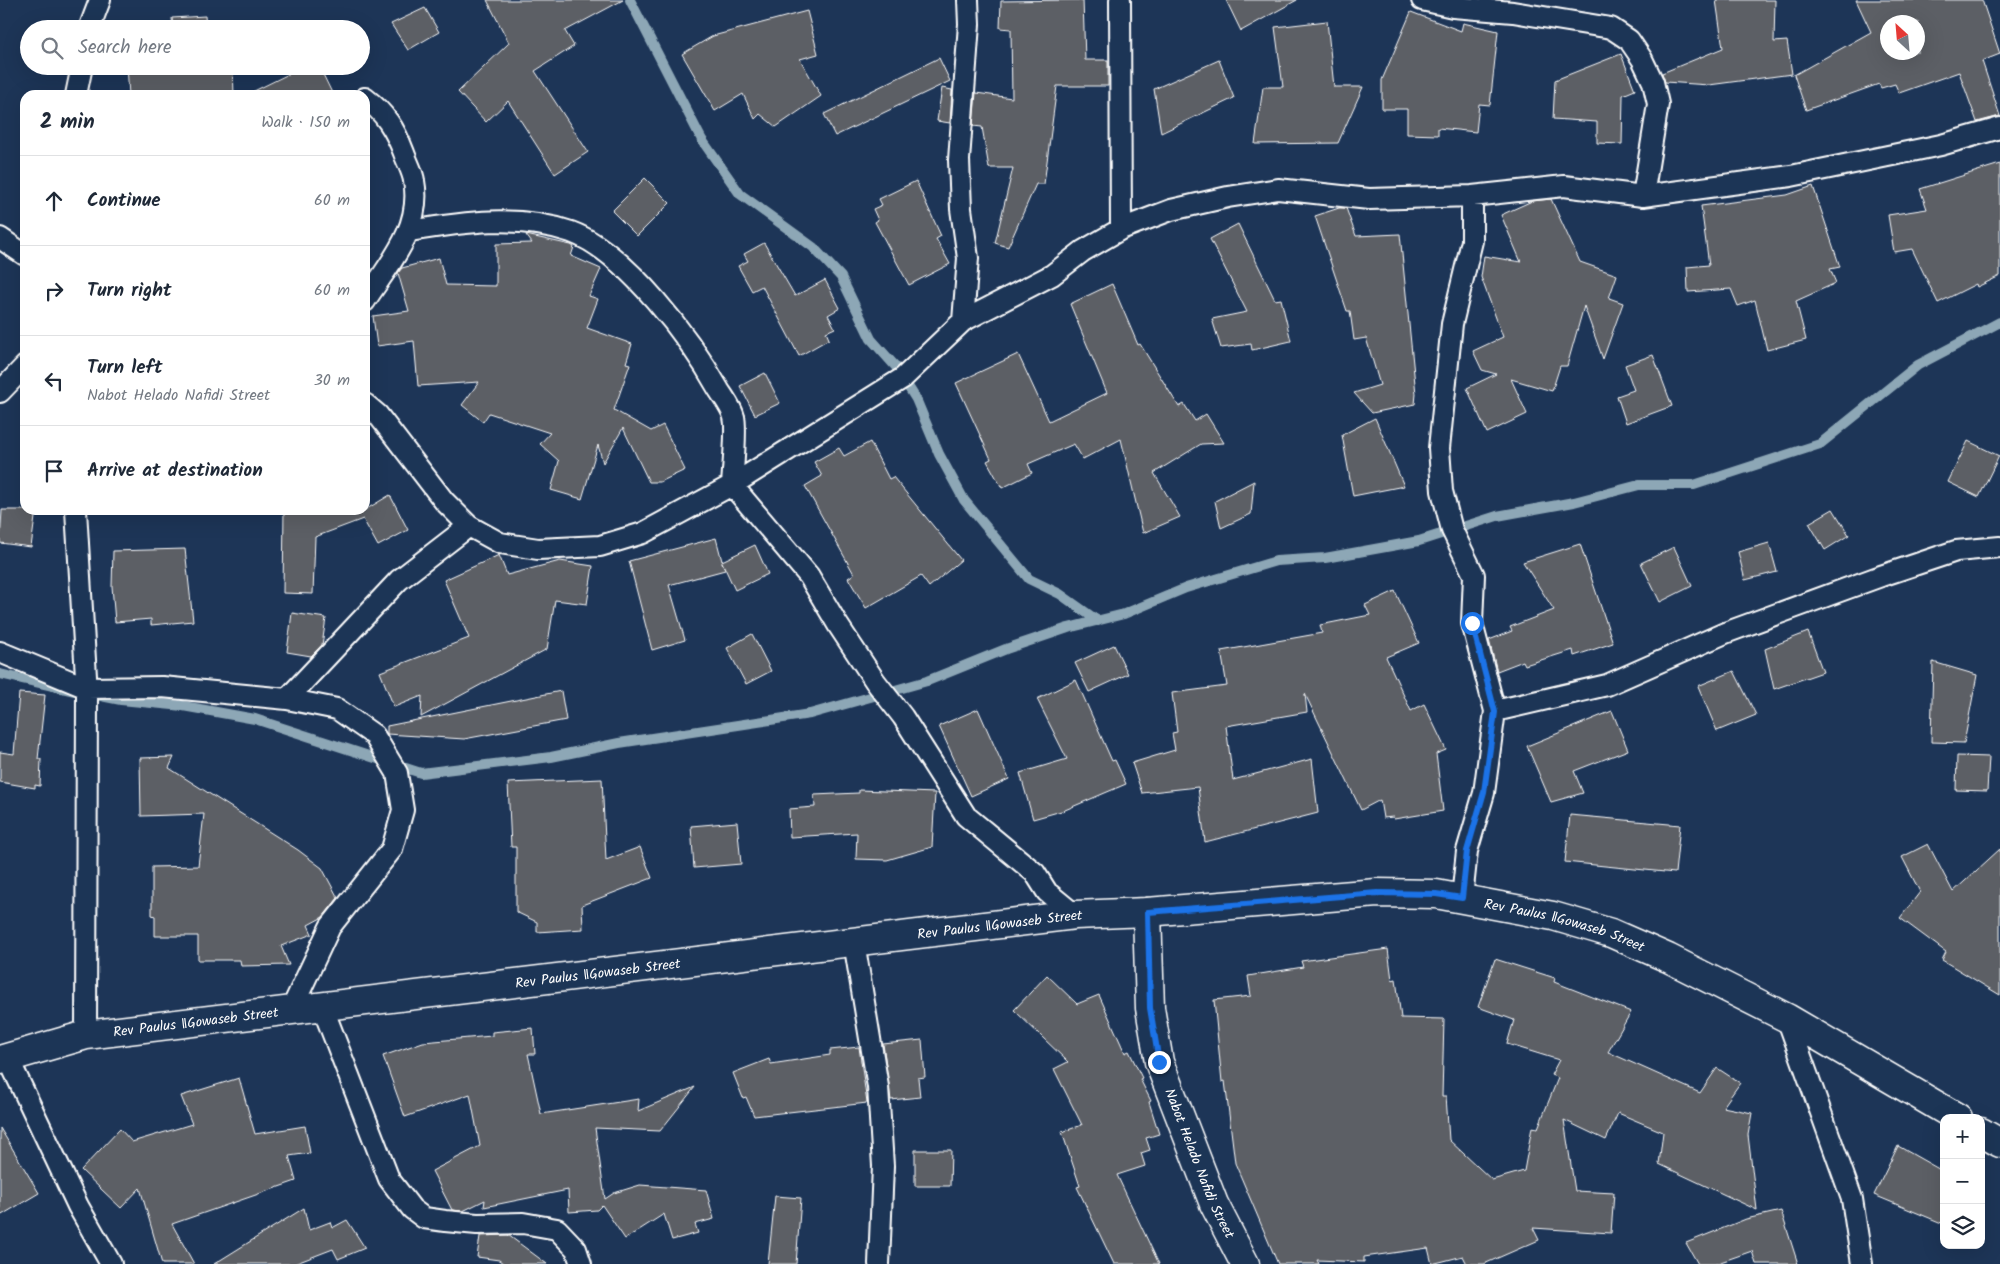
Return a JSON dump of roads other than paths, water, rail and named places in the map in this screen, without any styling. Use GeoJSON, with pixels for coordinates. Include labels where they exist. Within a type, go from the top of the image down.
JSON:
{"type":"FeatureCollection","features":[{"type":"Feature","properties":{"kind":"street","name":"Rev Paulus ǁGowaseb Street"},"geometry":{"type":"LineString","coordinates":[[4,1059],[86,1035],[1075,915],[1148,912],[1377,893],[1436,894],[1553,916],[1610,933],[1668,958],[1786,1018],[1951,1114]]}},
{"type":"Feature","properties":{"kind":"street","name":"Nabot Helado Nafidi Street"},"geometry":{"type":"LineString","coordinates":[[1148,912],[1150,1008],[1159,1062],[1214,1204],[1245,1264]]}},
{"type":"Feature","properties":{"kind":"street"},"geometry":{"type":"LineString","coordinates":[[1985,1134],[2000,1142]]}},
{"type":"Feature","properties":{"kind":"lane"},"geometry":{"type":"LineString","coordinates":[[93,20],[100,0]]}},
{"type":"Feature","properties":{"kind":"lane"},"geometry":{"type":"LineString","coordinates":[[963,321],[968,258],[961,209],[959,160],[969,24],[968,0]]}},
{"type":"Feature","properties":{"kind":"lane"},"geometry":{"type":"LineString","coordinates":[[1120,0],[1122,229]]}},
{"type":"Feature","properties":{"kind":"lane"},"geometry":{"type":"LineString","coordinates":[[1422,0],[1611,28],[1628,40],[1646,67],[1658,104],[1643,196]]}},
{"type":"Feature","properties":{"kind":"lane"},"geometry":{"type":"LineString","coordinates":[[77,90],[80,75]]}},
{"type":"Feature","properties":{"kind":"lane"},"geometry":{"type":"LineString","coordinates":[[370,102],[381,110],[396,132],[414,180],[416,207],[410,231],[370,293]]}},
{"type":"Feature","properties":{"kind":"lane"},"geometry":{"type":"LineString","coordinates":[[370,408],[378,415],[444,501],[469,526],[500,543],[538,549],[600,546],[642,533],[732,485],[903,378],[963,321],[1052,275],[1082,251],[1122,229],[1172,210],[1228,197],[1278,189],[1369,199],[1472,196],[1564,186],[1643,196],[1790,176],[1940,145],[2000,128]]}},
{"type":"Feature","properties":{"kind":"lane"},"geometry":{"type":"LineString","coordinates":[[1462,898],[1467,851],[1484,792],[1495,712],[1472,623],[1474,575],[1452,530],[1442,491],[1439,448],[1452,324],[1472,241],[1472,196]]}},
{"type":"Feature","properties":{"kind":"lane"},"geometry":{"type":"LineString","coordinates":[[410,231],[461,222],[494,220],[536,223],[572,232],[607,253],[647,290],[703,361],[734,416],[732,485],[809,576],[838,625],[875,681],[903,717],[966,816],[1017,861],[1034,872],[1047,892],[1075,915]]}},
{"type":"Feature","properties":{"kind":"lane"},"geometry":{"type":"LineString","coordinates":[[0,238],[20,252]]}},
{"type":"Feature","properties":{"kind":"lane"},"geometry":{"type":"LineString","coordinates":[[0,392],[20,371]]}},
{"type":"Feature","properties":{"kind":"lane"},"geometry":{"type":"LineString","coordinates":[[76,515],[87,688],[86,1035]]}},
{"type":"Feature","properties":{"kind":"lane"},"geometry":{"type":"LineString","coordinates":[[286,699],[398,580],[469,526]]}},
{"type":"Feature","properties":{"kind":"lane"},"geometry":{"type":"LineString","coordinates":[[1495,712],[1606,685],[1725,634],[1881,576],[1956,551],[2000,547]]}},
{"type":"Feature","properties":{"kind":"lane"},"geometry":{"type":"LineString","coordinates":[[0,652],[87,688],[162,687],[286,699],[337,709],[374,735],[397,773],[403,810],[392,849],[330,927],[291,1010]]}},
{"type":"Feature","properties":{"kind":"lane"},"geometry":{"type":"LineString","coordinates":[[854,942],[878,1087],[883,1166],[879,1264]]}},
{"type":"Feature","properties":{"kind":"lane"},"geometry":{"type":"LineString","coordinates":[[322,1006],[389,1179],[412,1209],[424,1218],[477,1224],[524,1222],[557,1229],[576,1249],[581,1264]]}},
{"type":"Feature","properties":{"kind":"lane"},"geometry":{"type":"LineString","coordinates":[[1786,1018],[1852,1199],[1862,1264]]}},
{"type":"Feature","properties":{"kind":"lane"},"geometry":{"type":"LineString","coordinates":[[4,1059],[78,1206],[110,1264]]}},
{"type":"Feature","properties":{"kind":"waterway"},"geometry":{"type":"LineString","coordinates":[[630,0],[702,140],[740,194],[813,247],[841,277],[871,339],[896,367],[916,399],[939,454],[964,500],[1029,579],[1060,594],[1098,621]]}},
{"type":"Feature","properties":{"kind":"waterway"},"geometry":{"type":"LineString","coordinates":[[96,695],[121,700],[183,706],[255,719],[421,773],[551,757],[619,743],[810,714],[927,681],[1006,649],[1068,628],[1124,614],[1186,588],[1276,561],[1325,558],[1419,541],[1497,516],[1574,502],[1639,485],[1694,485],[1820,444],[1918,365],[2000,322]]}},
{"type":"Feature","properties":{"kind":"waterway"},"geometry":{"type":"LineString","coordinates":[[0,674],[74,691]]}}]}
